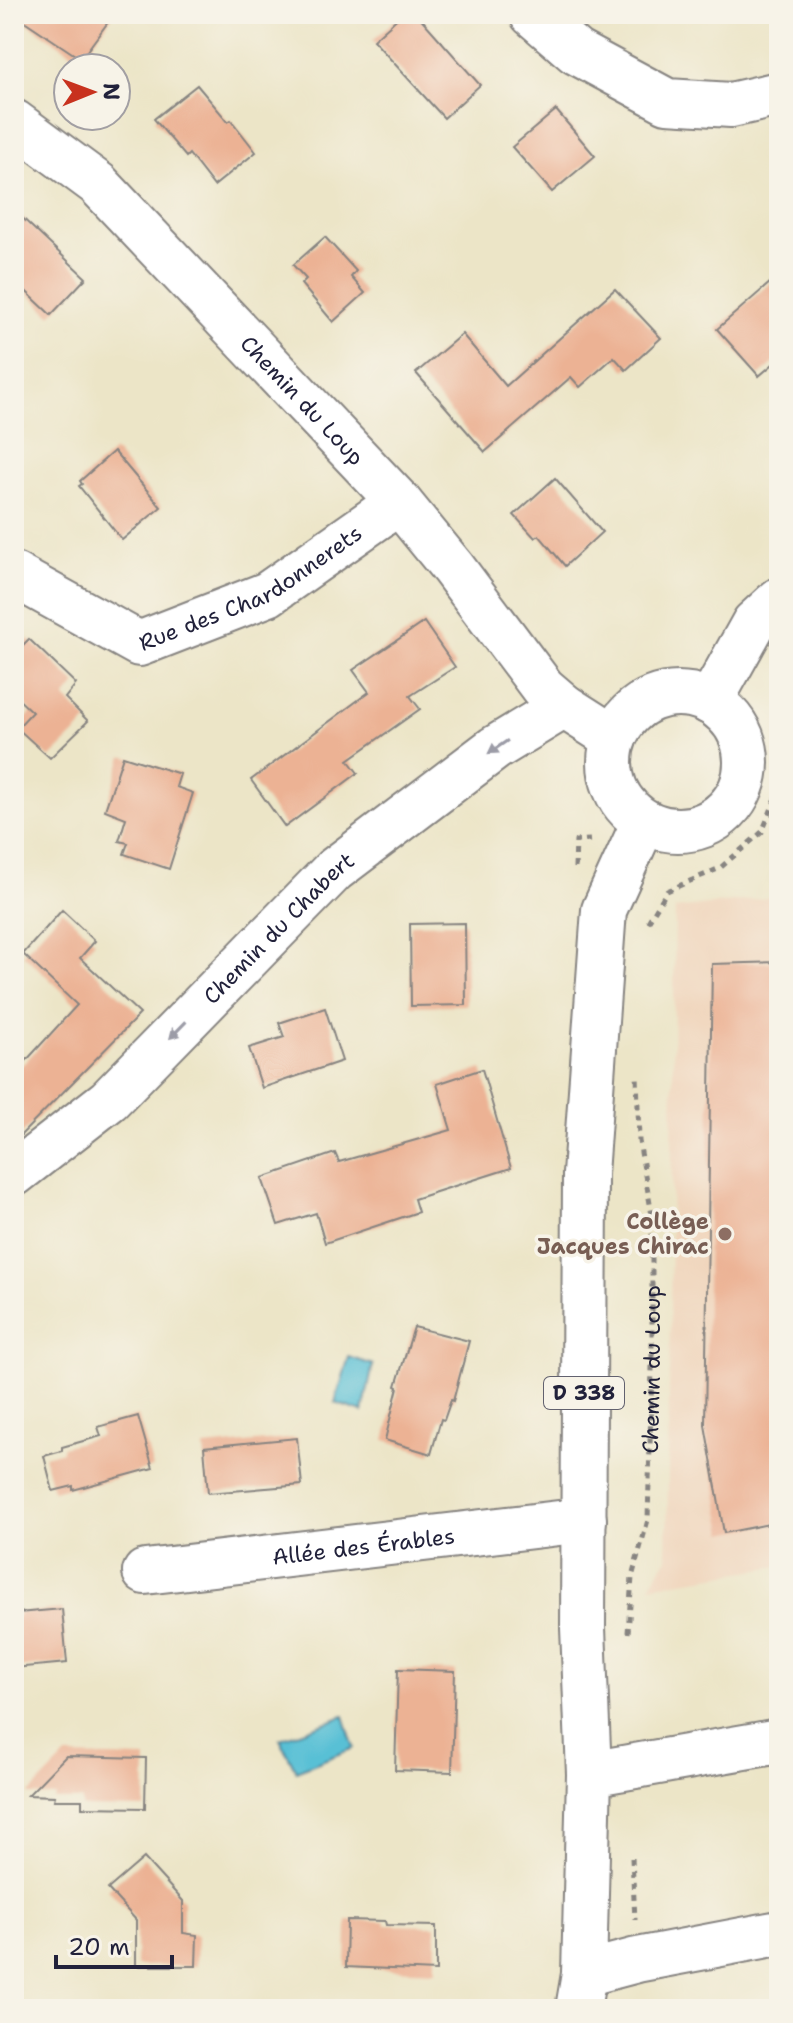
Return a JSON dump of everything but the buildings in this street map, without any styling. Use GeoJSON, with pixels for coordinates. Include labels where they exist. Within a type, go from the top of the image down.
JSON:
{"type":"FeatureCollection","features":[{"type":"Feature","properties":{"kind":"street"},"geometry":{"type":"LineString","coordinates":[[532,14],[576,52],[667,101],[731,105],[779,94]]}},
{"type":"Feature","properties":{"kind":"street","name":"Chemin du Loup"},"geometry":{"type":"LineString","coordinates":[[14,122],[98,184],[399,502],[543,688],[564,706],[614,738]]}},
{"type":"Feature","properties":{"kind":"street","name":"Rue des Chardonnerets"},"geometry":{"type":"LineString","coordinates":[[14,575],[139,644],[268,594],[399,502]]}},
{"type":"Feature","properties":{"kind":"street"},"geometry":{"type":"LineString","coordinates":[[710,702],[754,623],[779,600]]}},
{"type":"Feature","properties":{"kind":"street"},"geometry":{"type":"LineString","coordinates":[[682,694],[710,702],[726,714],[743,745],[746,760],[741,787],[728,807],[707,824],[683,830],[644,822],[622,802],[612,782],[609,762],[614,738],[630,713],[650,700],[682,694]]}},
{"type":"Feature","properties":{"kind":"street","name":"Chemin du Chabert"},"geometry":{"type":"LineString","coordinates":[[14,1174],[109,1100],[334,870],[495,748],[564,706]]}},
{"type":"Feature","properties":{"kind":"street","name":"D 338"},"geometry":{"type":"LineString","coordinates":[[581,1992],[589,1774],[583,1628],[585,1174],[604,910],[644,822]]}},
{"type":"Feature","properties":{"kind":"street","name":"Allée des Érables"},"geometry":{"type":"LineString","coordinates":[[145,1572],[584,1520]]}},
{"type":"Feature","properties":{"kind":"street"},"geometry":{"type":"LineString","coordinates":[[589,1774],[779,1741]]}},
{"type":"Feature","properties":{"kind":"street"},"geometry":{"type":"LineString","coordinates":[[581,1992],[637,1960],[779,1933]]}},
{"type":"Feature","properties":{"kind":"path"},"geometry":{"type":"LineString","coordinates":[[643,929],[667,891],[720,868],[762,832],[779,791]]}},
{"type":"Feature","properties":{"kind":"path","name":"Chemin du Loup"},"geometry":{"type":"LineString","coordinates":[[628,1640],[632,1577],[648,1520],[652,1368],[652,1215],[639,1141],[637,1065]]}},
{"type":"Feature","properties":{"kind":"path"},"geometry":{"type":"LineString","coordinates":[[632,1854],[637,1960]]}},
{"type":"Feature","properties":{"kind":"shaded area","name":"Collège Jacques Chirac"},"geometry":{"type":"Polygon","coordinates":[[[779,887],[779,1566],[650,1586],[667,1559],[675,909],[767,898],[779,887]]]}},
{"type":"Feature","properties":{"kind":"water"},"geometry":{"type":"Polygon","coordinates":[[[349,1357],[373,1365],[363,1412],[335,1403],[349,1357]]]}},
{"type":"Feature","properties":{"kind":"water"},"geometry":{"type":"Polygon","coordinates":[[[344,1716],[354,1748],[296,1771],[280,1739],[344,1716]]]}},
{"type":"Feature","properties":{"kind":"place","name":"Collège Jacques Chirac"},"geometry":{"type":"Point","coordinates":[725,1234]}}]}
